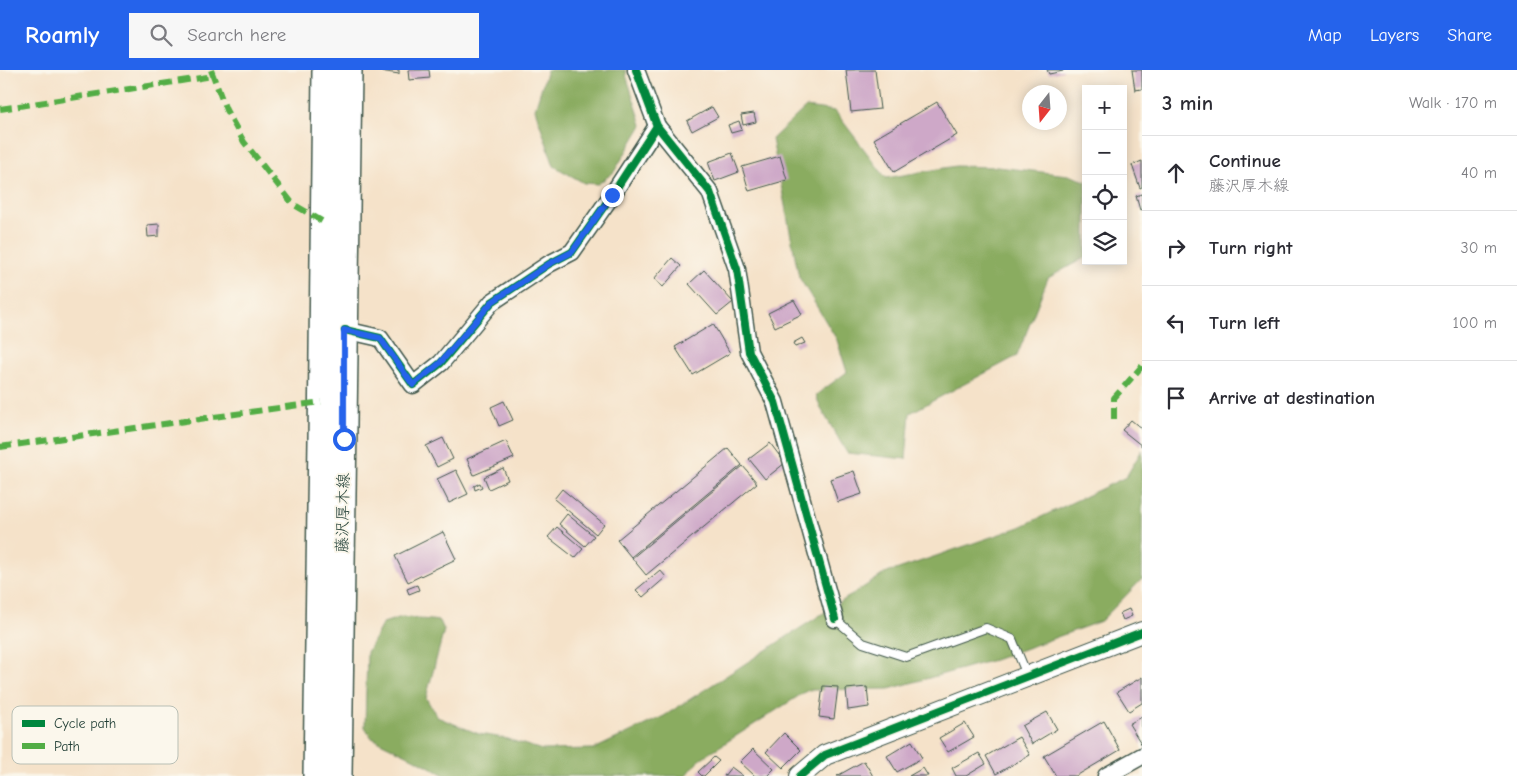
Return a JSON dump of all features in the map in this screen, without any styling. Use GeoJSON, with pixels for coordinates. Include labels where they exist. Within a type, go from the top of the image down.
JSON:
{"type":"FeatureCollection","features":[{"type":"Feature","properties":{"kind":"main road","name":"藤沢厚木線"},"geometry":{"type":"LineString","coordinates":[[316,776],[325,213],[325,70]]}},
{"type":"Feature","properties":{"kind":"main road","name":"藤沢厚木線"},"geometry":{"type":"LineString","coordinates":[[339,776],[348,70]]}},
{"type":"Feature","properties":{"kind":"street"},"geometry":{"type":"LineString","coordinates":[[636,70],[657,126],[710,192],[736,269],[749,352],[775,402],[834,619]]}},
{"type":"Feature","properties":{"kind":"street"},"geometry":{"type":"LineString","coordinates":[[344,330],[380,338],[413,385],[440,363],[492,302],[549,264],[572,252],[657,126]]}},
{"type":"Feature","properties":{"kind":"street"},"geometry":{"type":"LineString","coordinates":[[800,776],[825,755],[1142,632]]}},
{"type":"Feature","properties":{"kind":"street"},"geometry":{"type":"LineString","coordinates":[[1106,776],[1142,756]]}},
{"type":"Feature","properties":{"kind":"lane"},"geometry":{"type":"LineString","coordinates":[[834,619],[863,643],[906,657],[986,628],[1012,639],[1028,677]]}},
{"type":"Feature","properties":{"kind":"green space"},"geometry":{"type":"Polygon","coordinates":[[[547,70],[626,70],[642,125],[614,172],[598,184],[584,183],[554,166],[535,109],[547,70]]]}},
{"type":"Feature","properties":{"kind":"green space"},"geometry":{"type":"Polygon","coordinates":[[[806,107],[835,111],[886,178],[956,166],[997,167],[1068,175],[1082,180],[1082,259],[1048,278],[1017,356],[910,413],[906,459],[847,453],[820,407],[816,395],[847,372],[837,340],[799,277],[772,139],[806,107]]]}},
{"type":"Feature","properties":{"kind":"green space"},"geometry":{"type":"Polygon","coordinates":[[[1142,450],[1142,579],[1101,621],[994,660],[889,689],[808,690],[700,759],[686,776],[446,776],[372,738],[365,727],[367,652],[383,623],[402,617],[440,621],[444,630],[426,698],[437,717],[479,734],[504,738],[542,750],[594,749],[664,716],[884,574],[1020,527],[1126,477],[1142,450]]]}},
{"type":"Feature","properties":{"kind":"building"},"geometry":{"type":"Polygon","coordinates":[[[399,70],[399,74],[380,71],[399,70]]]}},
{"type":"Feature","properties":{"kind":"building"},"geometry":{"type":"Polygon","coordinates":[[[408,70],[429,70],[430,78],[409,80],[408,70]]]}},
{"type":"Feature","properties":{"kind":"building"},"geometry":{"type":"Polygon","coordinates":[[[846,70],[875,70],[880,109],[851,112],[846,70]]]}},
{"type":"Feature","properties":{"kind":"building"},"geometry":{"type":"Polygon","coordinates":[[[1047,70],[1063,70],[1063,71],[1049,74],[1047,70]]]}},
{"type":"Feature","properties":{"kind":"building"},"geometry":{"type":"Polygon","coordinates":[[[1132,70],[1142,70],[1142,89],[1135,90],[1132,70]]]}},
{"type":"Feature","properties":{"kind":"building"},"geometry":{"type":"Polygon","coordinates":[[[937,102],[957,135],[894,172],[874,139],[937,102]]]}},
{"type":"Feature","properties":{"kind":"building"},"geometry":{"type":"Polygon","coordinates":[[[712,107],[718,117],[692,131],[687,121],[712,107]]]}},
{"type":"Feature","properties":{"kind":"building"},"geometry":{"type":"Polygon","coordinates":[[[754,113],[756,122],[743,125],[741,115],[754,113]]]}},
{"type":"Feature","properties":{"kind":"building"},"geometry":{"type":"Polygon","coordinates":[[[739,121],[742,130],[731,133],[728,125],[739,121]]]}},
{"type":"Feature","properties":{"kind":"building"},"geometry":{"type":"Polygon","coordinates":[[[732,153],[739,172],[715,181],[708,162],[732,153]]]}},
{"type":"Feature","properties":{"kind":"building"},"geometry":{"type":"Polygon","coordinates":[[[780,156],[787,180],[749,191],[742,167],[780,156]]]}},
{"type":"Feature","properties":{"kind":"building"},"geometry":{"type":"Polygon","coordinates":[[[1142,161],[1142,187],[1140,188],[1132,165],[1142,161]]]}},
{"type":"Feature","properties":{"kind":"building"},"geometry":{"type":"Polygon","coordinates":[[[1142,194],[1142,209],[1140,210],[1136,196],[1142,194]]]}},
{"type":"Feature","properties":{"kind":"building"},"geometry":{"type":"Polygon","coordinates":[[[159,224],[159,236],[148,237],[147,225],[159,224]]]}},
{"type":"Feature","properties":{"kind":"building"},"geometry":{"type":"Polygon","coordinates":[[[672,258],[681,266],[663,287],[654,279],[672,258]]]}},
{"type":"Feature","properties":{"kind":"building"},"geometry":{"type":"Polygon","coordinates":[[[704,270],[733,302],[717,315],[689,284],[704,270]]]}},
{"type":"Feature","properties":{"kind":"building"},"geometry":{"type":"Polygon","coordinates":[[[794,300],[802,314],[775,327],[768,313],[794,300]]]}},
{"type":"Feature","properties":{"kind":"building"},"geometry":{"type":"Polygon","coordinates":[[[713,324],[730,353],[693,375],[675,347],[713,324]]]}},
{"type":"Feature","properties":{"kind":"building"},"geometry":{"type":"Polygon","coordinates":[[[802,338],[805,343],[795,347],[793,343],[802,338]]]}},
{"type":"Feature","properties":{"kind":"building"},"geometry":{"type":"Polygon","coordinates":[[[504,401],[513,420],[499,426],[491,407],[504,401]]]}},
{"type":"Feature","properties":{"kind":"building"},"geometry":{"type":"Polygon","coordinates":[[[1131,420],[1142,429],[1142,446],[1122,430],[1131,420]]]}},
{"type":"Feature","properties":{"kind":"building"},"geometry":{"type":"Polygon","coordinates":[[[443,438],[453,459],[437,467],[426,446],[443,438]]]}},
{"type":"Feature","properties":{"kind":"building"},"geometry":{"type":"Polygon","coordinates":[[[506,441],[514,458],[474,475],[467,459],[506,441]]]}},
{"type":"Feature","properties":{"kind":"building"},"geometry":{"type":"Polygon","coordinates":[[[770,443],[785,463],[765,479],[749,459],[770,443]]]}},
{"type":"Feature","properties":{"kind":"building"},"geometry":{"type":"Polygon","coordinates":[[[728,448],[742,465],[631,557],[617,540],[728,448]]]}},
{"type":"Feature","properties":{"kind":"building"},"geometry":{"type":"Polygon","coordinates":[[[743,466],[757,483],[646,575],[632,558],[743,466]]]}},
{"type":"Feature","properties":{"kind":"building"},"geometry":{"type":"Polygon","coordinates":[[[503,468],[508,480],[489,489],[484,477],[503,468]]]}},
{"type":"Feature","properties":{"kind":"building"},"geometry":{"type":"Polygon","coordinates":[[[456,470],[468,494],[449,503],[437,479],[456,470]]]}},
{"type":"Feature","properties":{"kind":"building"},"geometry":{"type":"Polygon","coordinates":[[[854,471],[862,494],[838,502],[830,479],[854,471]]]}},
{"type":"Feature","properties":{"kind":"building"},"geometry":{"type":"Polygon","coordinates":[[[480,483],[482,487],[475,490],[474,486],[480,483]]]}},
{"type":"Feature","properties":{"kind":"building"},"geometry":{"type":"Polygon","coordinates":[[[562,489],[604,524],[596,534],[554,499],[562,489]]]}},
{"type":"Feature","properties":{"kind":"building"},"geometry":{"type":"Polygon","coordinates":[[[567,514],[594,536],[585,546],[559,524],[567,514]]]}},
{"type":"Feature","properties":{"kind":"building"},"geometry":{"type":"Polygon","coordinates":[[[557,527],[583,549],[575,558],[548,537],[557,527]]]}},
{"type":"Feature","properties":{"kind":"building"},"geometry":{"type":"Polygon","coordinates":[[[443,532],[456,559],[408,582],[395,556],[443,532]]]}},
{"type":"Feature","properties":{"kind":"building"},"geometry":{"type":"Polygon","coordinates":[[[660,570],[666,577],[643,597],[636,590],[660,570]]]}},
{"type":"Feature","properties":{"kind":"building"},"geometry":{"type":"Polygon","coordinates":[[[417,585],[419,590],[409,594],[407,589],[417,585]]]}},
{"type":"Feature","properties":{"kind":"building"},"geometry":{"type":"Polygon","coordinates":[[[1129,609],[1132,616],[1123,620],[1120,613],[1129,609]]]}},
{"type":"Feature","properties":{"kind":"building"},"geometry":{"type":"Polygon","coordinates":[[[1142,677],[1142,703],[1129,711],[1117,692],[1142,677]]]}},
{"type":"Feature","properties":{"kind":"building"},"geometry":{"type":"Polygon","coordinates":[[[823,686],[838,687],[834,719],[819,717],[823,686]]]}},
{"type":"Feature","properties":{"kind":"building"},"geometry":{"type":"Polygon","coordinates":[[[867,687],[869,707],[848,710],[846,689],[867,687]]]}},
{"type":"Feature","properties":{"kind":"building"},"geometry":{"type":"Polygon","coordinates":[[[1047,712],[1057,729],[1032,744],[1022,726],[1047,712]]]}},
{"type":"Feature","properties":{"kind":"building"},"geometry":{"type":"Polygon","coordinates":[[[1142,716],[1142,745],[1129,724],[1142,716]]]}},
{"type":"Feature","properties":{"kind":"building"},"geometry":{"type":"Polygon","coordinates":[[[1104,721],[1120,750],[1076,776],[1056,776],[1044,756],[1104,721]]]}},
{"type":"Feature","properties":{"kind":"building"},"geometry":{"type":"Polygon","coordinates":[[[965,723],[974,737],[948,752],[939,738],[965,723]]]}},
{"type":"Feature","properties":{"kind":"building"},"geometry":{"type":"Polygon","coordinates":[[[784,733],[801,750],[783,768],[766,752],[784,733]]]}},
{"type":"Feature","properties":{"kind":"building"},"geometry":{"type":"Polygon","coordinates":[[[1019,737],[1030,755],[996,774],[986,756],[1019,737]]]}},
{"type":"Feature","properties":{"kind":"building"},"geometry":{"type":"Polygon","coordinates":[[[912,741],[922,758],[897,772],[887,756],[912,741]]]}},
{"type":"Feature","properties":{"kind":"building"},"geometry":{"type":"Polygon","coordinates":[[[753,749],[774,769],[767,776],[755,776],[740,762],[753,749]]]}},
{"type":"Feature","properties":{"kind":"building"},"geometry":{"type":"Polygon","coordinates":[[[979,753],[986,764],[966,776],[956,776],[952,768],[979,753]]]}},
{"type":"Feature","properties":{"kind":"building"},"geometry":{"type":"Polygon","coordinates":[[[714,757],[719,761],[702,776],[698,772],[714,757]]]}},
{"type":"Feature","properties":{"kind":"building"},"geometry":{"type":"Polygon","coordinates":[[[864,761],[873,776],[837,776],[864,761]]]}},
{"type":"Feature","properties":{"kind":"building"},"geometry":{"type":"Polygon","coordinates":[[[731,767],[743,776],[724,776],[731,767]]]}},
{"type":"Feature","properties":{"kind":"building"},"geometry":{"type":"Polygon","coordinates":[[[923,768],[928,776],[909,776],[923,768]]]}},
{"type":"Feature","properties":{"kind":"marked path"},"geometry":{"type":"LineString","coordinates":[[211,70],[226,110],[244,142],[293,204],[325,223]]}},
{"type":"Feature","properties":{"kind":"marked path"},"geometry":{"type":"LineString","coordinates":[[0,109],[213,76]]}},
{"type":"Feature","properties":{"kind":"marked path"},"geometry":{"type":"LineString","coordinates":[[1114,419],[1114,398],[1142,366]]}},
{"type":"Feature","properties":{"kind":"marked path"},"geometry":{"type":"LineString","coordinates":[[0,447],[321,402]]}},
{"type":"Feature","properties":{"kind":"cycle path"},"geometry":{"type":"LineString","coordinates":[[636,70],[657,126],[710,192],[737,269],[749,352],[775,402],[835,619]]}},
{"type":"Feature","properties":{"kind":"cycle path"},"geometry":{"type":"LineString","coordinates":[[345,330],[380,338],[413,385],[441,363],[492,302],[549,264],[572,252],[657,126]]}},
{"type":"Feature","properties":{"kind":"cycle path"},"geometry":{"type":"LineString","coordinates":[[800,776],[825,755],[1142,632]]}},
{"type":"Feature","properties":{"kind":"route"},"geometry":{"type":"LineString","coordinates":[[344,439],[344,330],[380,338],[413,385],[440,363],[492,302],[549,264],[572,252],[612,195]]}}]}
